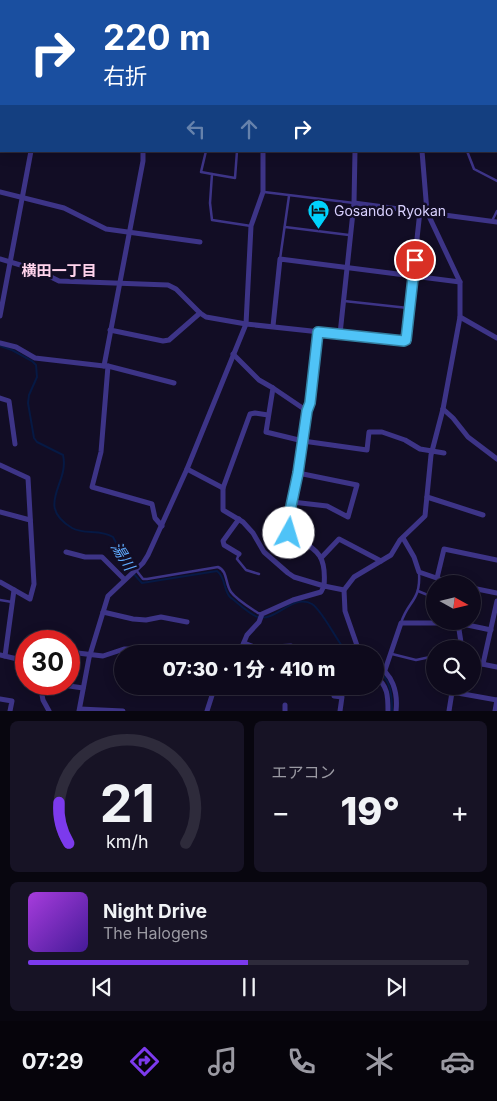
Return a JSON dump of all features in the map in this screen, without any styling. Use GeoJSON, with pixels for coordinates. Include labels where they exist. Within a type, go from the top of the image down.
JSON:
{"type":"FeatureCollection","features":[{"type":"Feature","properties":{"kind":"street"},"geometry":{"type":"LineString","coordinates":[[0,316],[31,152]]}},
{"type":"Feature","properties":{"kind":"street"},"geometry":{"type":"LineString","coordinates":[[143,152],[143,161],[110,330],[101,452],[92,487],[152,504],[155,518],[162,526]]}},
{"type":"Feature","properties":{"kind":"street"},"geometry":{"type":"LineString","coordinates":[[123,711],[80,710],[90,656],[108,596],[124,579],[136,570],[148,555],[162,526],[246,324],[251,226],[262,192],[263,152]]}},
{"type":"Feature","properties":{"kind":"street"},"geometry":{"type":"LineString","coordinates":[[340,334],[354,203],[355,152]]}},
{"type":"Feature","properties":{"kind":"street"},"geometry":{"type":"LineString","coordinates":[[357,645],[345,611],[344,590],[354,577],[391,555],[402,538],[425,516],[432,451],[443,409],[460,317],[460,282],[427,212],[422,152]]}},
{"type":"Feature","properties":{"kind":"street"},"geometry":{"type":"LineString","coordinates":[[0,192],[64,208],[106,230],[200,242]]}},
{"type":"Feature","properties":{"kind":"street"},"geometry":{"type":"LineString","coordinates":[[354,203],[495,222]]}},
{"type":"Feature","properties":{"kind":"street"},"geometry":{"type":"LineString","coordinates":[[0,259],[37,270],[58,281],[168,286],[176,289],[206,317],[246,324],[404,341],[406,340],[414,276],[420,211]]}},
{"type":"Feature","properties":{"kind":"street"},"geometry":{"type":"LineString","coordinates":[[273,326],[280,259],[460,282]]}},
{"type":"Feature","properties":{"kind":"street"},"geometry":{"type":"LineString","coordinates":[[110,330],[163,341],[169,340],[200,313]]}},
{"type":"Feature","properties":{"kind":"street"},"geometry":{"type":"LineString","coordinates":[[460,317],[497,338]]}},
{"type":"Feature","properties":{"kind":"street"},"geometry":{"type":"LineString","coordinates":[[249,645],[244,643],[247,635],[260,622],[262,614],[293,600],[321,592],[324,586],[326,570],[321,558],[310,545],[289,533],[287,525],[310,403],[318,332]]}},
{"type":"Feature","properties":{"kind":"street"},"geometry":{"type":"LineString","coordinates":[[0,343],[16,347],[35,358],[106,366],[174,383]]}},
{"type":"Feature","properties":{"kind":"street"},"geometry":{"type":"LineString","coordinates":[[233,354],[259,380],[307,411]]}},
{"type":"Feature","properties":{"kind":"street"},"geometry":{"type":"LineString","coordinates":[[273,388],[266,432],[303,441],[367,450],[369,432],[382,432],[405,440],[420,449],[444,453]]}},
{"type":"Feature","properties":{"kind":"street"},"geometry":{"type":"LineString","coordinates":[[0,398],[9,401],[15,444]]}},
{"type":"Feature","properties":{"kind":"street"},"geometry":{"type":"LineString","coordinates":[[443,409],[468,437],[497,459]]}},
{"type":"Feature","properties":{"kind":"street"},"geometry":{"type":"LineString","coordinates":[[268,415],[255,412],[250,414],[223,488],[223,510],[239,519],[253,533],[264,552],[294,577],[344,590]]}},
{"type":"Feature","properties":{"kind":"street"},"geometry":{"type":"LineString","coordinates":[[0,465],[28,478],[34,584],[30,599],[0,582]]}},
{"type":"Feature","properties":{"kind":"street"},"geometry":{"type":"LineString","coordinates":[[187,469],[223,488]]}},
{"type":"Feature","properties":{"kind":"street"},"geometry":{"type":"LineString","coordinates":[[292,502],[327,506],[348,517],[357,485],[298,473]]}},
{"type":"Feature","properties":{"kind":"street"},"geometry":{"type":"LineString","coordinates":[[427,497],[483,515]]}},
{"type":"Feature","properties":{"kind":"street"},"geometry":{"type":"LineString","coordinates":[[0,512],[30,520]]}},
{"type":"Feature","properties":{"kind":"street"},"geometry":{"type":"LineString","coordinates":[[239,519],[223,541],[224,545],[239,554]]}},
{"type":"Feature","properties":{"kind":"street"},"geometry":{"type":"LineString","coordinates":[[402,538],[414,557],[419,572],[428,575]]}},
{"type":"Feature","properties":{"kind":"street"},"geometry":{"type":"LineString","coordinates":[[321,558],[339,539],[382,561]]}},
{"type":"Feature","properties":{"kind":"street"},"geometry":{"type":"LineString","coordinates":[[437,575],[444,549],[497,560]]}},
{"type":"Feature","properties":{"kind":"street"},"geometry":{"type":"LineString","coordinates":[[66,552],[86,557],[102,557],[124,579]]}},
{"type":"Feature","properties":{"kind":"street"},"geometry":{"type":"LineString","coordinates":[[14,590],[2,657],[15,660]]}},
{"type":"Feature","properties":{"kind":"street"},"geometry":{"type":"LineString","coordinates":[[481,590],[497,593]]}},
{"type":"Feature","properties":{"kind":"street"},"geometry":{"type":"LineString","coordinates":[[497,601],[483,664],[497,667]]}},
{"type":"Feature","properties":{"kind":"street"},"geometry":{"type":"LineString","coordinates":[[103,612],[133,619],[146,620],[161,617],[187,622]]}},
{"type":"Feature","properties":{"kind":"street"},"geometry":{"type":"LineString","coordinates":[[396,711],[394,686],[385,670],[390,653],[401,623],[426,623]]}},
{"type":"Feature","properties":{"kind":"street"},"geometry":{"type":"LineString","coordinates":[[481,628],[491,630]]}},
{"type":"Feature","properties":{"kind":"street"},"geometry":{"type":"LineString","coordinates":[[80,654],[103,656],[114,653]]}},
{"type":"Feature","properties":{"kind":"street"},"geometry":{"type":"LineString","coordinates":[[384,684],[388,692],[388,711]]}},
{"type":"Feature","properties":{"kind":"street"},"geometry":{"type":"LineString","coordinates":[[42,695],[46,709]]}},
{"type":"Feature","properties":{"kind":"street"},"geometry":{"type":"LineString","coordinates":[[206,711],[212,695]]}},
{"type":"Feature","properties":{"kind":"street"},"geometry":{"type":"LineString","coordinates":[[334,695],[342,697],[340,711]]}},
{"type":"Feature","properties":{"kind":"street"},"geometry":{"type":"LineString","coordinates":[[449,711],[451,695]]}},
{"type":"Feature","properties":{"kind":"street"},"geometry":{"type":"LineString","coordinates":[[477,695],[497,700],[495,711]]}},
{"type":"Feature","properties":{"kind":"street"},"geometry":{"type":"LineString","coordinates":[[0,699],[12,701],[10,711]]}},
{"type":"Feature","properties":{"kind":"lane"},"geometry":{"type":"LineString","coordinates":[[206,152],[201,172],[236,178],[237,152]]}},
{"type":"Feature","properties":{"kind":"lane"},"geometry":{"type":"LineString","coordinates":[[467,152],[474,168],[497,181]]}},
{"type":"Feature","properties":{"kind":"lane"},"geometry":{"type":"LineString","coordinates":[[212,174],[210,202],[212,220],[251,226]]}},
{"type":"Feature","properties":{"kind":"lane"},"geometry":{"type":"LineString","coordinates":[[262,192],[354,203]]}},
{"type":"Feature","properties":{"kind":"lane"},"geometry":{"type":"LineString","coordinates":[[280,259],[289,196]]}},
{"type":"Feature","properties":{"kind":"lane"},"geometry":{"type":"LineString","coordinates":[[495,222],[497,211]]}},
{"type":"Feature","properties":{"kind":"lane"},"geometry":{"type":"LineString","coordinates":[[285,227],[351,235]]}},
{"type":"Feature","properties":{"kind":"lane"},"geometry":{"type":"LineString","coordinates":[[344,301],[410,308]]}},
{"type":"Feature","properties":{"kind":"lane"},"geometry":{"type":"LineString","coordinates":[[239,554],[237,559],[246,570],[259,574]]}},
{"type":"Feature","properties":{"kind":"lane"},"geometry":{"type":"LineString","coordinates":[[136,570],[143,578],[147,579],[218,567],[222,568],[232,593],[262,614]]}},
{"type":"Feature","properties":{"kind":"lane"},"geometry":{"type":"LineString","coordinates":[[401,623],[403,616],[415,600],[418,591],[419,572]]}},
{"type":"Feature","properties":{"kind":"lane"},"geometry":{"type":"LineString","coordinates":[[418,591],[426,594]]}},
{"type":"Feature","properties":{"kind":"lane"},"geometry":{"type":"LineString","coordinates":[[0,600],[12,602]]}},
{"type":"Feature","properties":{"kind":"lane"},"geometry":{"type":"LineString","coordinates":[[390,653],[416,660],[426,658]]}},
{"type":"Feature","properties":{"kind":"waterway","name":"湯川"},"geometry":{"type":"LineString","coordinates":[[0,346],[12,350],[36,365],[37,377],[29,395],[28,403],[34,438],[37,442],[63,455],[64,466],[54,502],[56,511],[61,519],[77,530],[103,533],[113,537],[131,571],[142,583],[217,571],[222,577],[230,597],[255,616],[271,616],[298,602],[312,604],[321,613],[341,645]]}},
{"type":"Feature","properties":{"kind":"waterway","name":"湯川"},"geometry":{"type":"LineString","coordinates":[[384,677],[390,687],[392,711]]}},
{"type":"Feature","properties":{"kind":"place","name":"Gosando Ryokan"},"geometry":{"type":"Point","coordinates":[318,229]}},
{"type":"Feature","properties":{"kind":"district","name":"横田一丁目"},"geometry":{"type":"Point","coordinates":[59,270]}},
{"type":"Feature","properties":{"kind":"route"},"geometry":{"type":"LineString","coordinates":[[289,533],[287,525],[310,403],[318,332],[406,340],[415,260]]}}]}
